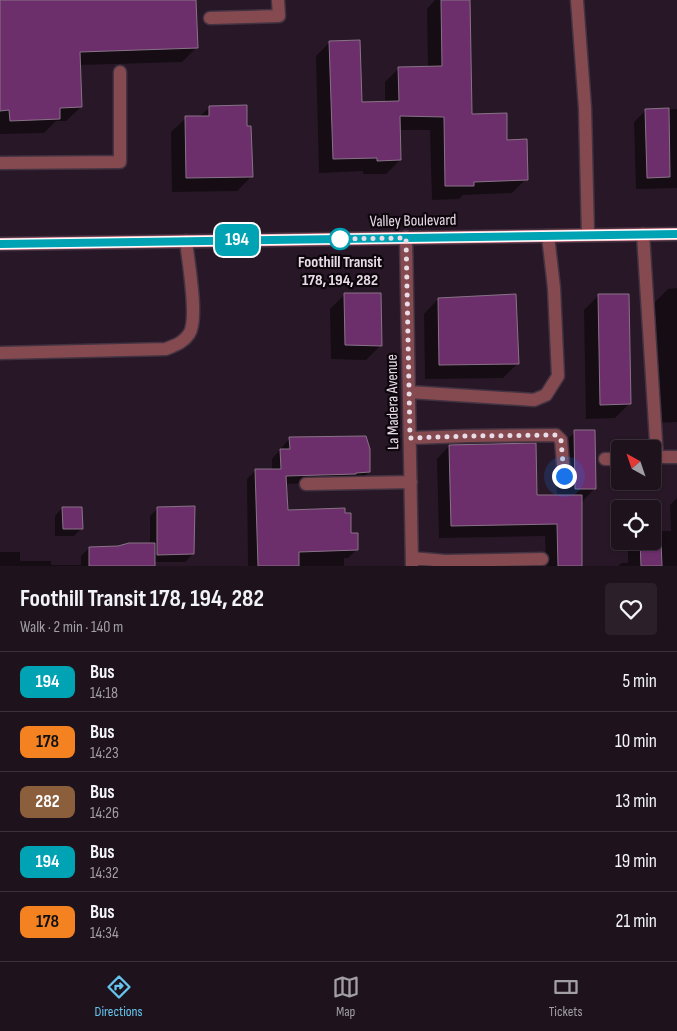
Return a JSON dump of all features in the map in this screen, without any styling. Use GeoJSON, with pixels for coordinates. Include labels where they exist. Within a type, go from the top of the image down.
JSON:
{"type":"FeatureCollection","features":[{"type":"Feature","properties":{"kind":"main road","name":"Valley Boulevard"},"geometry":{"type":"LineString","coordinates":[[0,244],[677,234]]}},
{"type":"Feature","properties":{"kind":"street"},"geometry":{"type":"LineString","coordinates":[[210,18],[279,16],[278,0]]}},
{"type":"Feature","properties":{"kind":"street"},"geometry":{"type":"LineString","coordinates":[[577,0],[585,108],[588,235]]}},
{"type":"Feature","properties":{"kind":"street"},"geometry":{"type":"LineString","coordinates":[[0,163],[120,162],[120,72]]}},
{"type":"Feature","properties":{"kind":"street"},"geometry":{"type":"LineString","coordinates":[[643,234],[654,440]]}},
{"type":"Feature","properties":{"kind":"street"},"geometry":{"type":"LineString","coordinates":[[410,392],[534,400],[546,394],[558,376],[554,288],[548,236]]}},
{"type":"Feature","properties":{"kind":"street","name":"La Madera Avenue"},"geometry":{"type":"LineString","coordinates":[[406,238],[412,562]]}},
{"type":"Feature","properties":{"kind":"street"},"geometry":{"type":"LineString","coordinates":[[0,353],[166,349],[182,342],[190,333],[194,317],[186,241]]}},
{"type":"Feature","properties":{"kind":"street"},"geometry":{"type":"LineString","coordinates":[[410,438],[556,435],[561,440],[564,476]]}},
{"type":"Feature","properties":{"kind":"street"},"geometry":{"type":"LineString","coordinates":[[661,457],[677,456]]}},
{"type":"Feature","properties":{"kind":"street"},"geometry":{"type":"LineString","coordinates":[[605,459],[611,459]]}},
{"type":"Feature","properties":{"kind":"street"},"geometry":{"type":"LineString","coordinates":[[306,484],[411,482]]}},
{"type":"Feature","properties":{"kind":"street"},"geometry":{"type":"LineString","coordinates":[[412,562],[542,560]]}},
{"type":"Feature","properties":{"kind":"building"},"geometry":{"type":"Polygon","coordinates":[[[0,0],[196,0],[198,48],[80,52],[82,107],[60,108],[60,119],[10,121],[9,110],[0,111],[0,0]]]}},
{"type":"Feature","properties":{"kind":"building"},"geometry":{"type":"Polygon","coordinates":[[[441,0],[470,0],[472,114],[507,113],[507,140],[527,139],[528,180],[474,182],[474,186],[445,186],[444,117],[400,116],[401,160],[377,161],[377,158],[333,159],[329,41],[360,40],[362,102],[399,101],[398,67],[442,66],[441,0]]]}},
{"type":"Feature","properties":{"kind":"building"},"geometry":{"type":"Polygon","coordinates":[[[247,105],[247,126],[251,126],[253,177],[186,178],[185,116],[209,116],[209,106],[247,105]]]}},
{"type":"Feature","properties":{"kind":"building"},"geometry":{"type":"Polygon","coordinates":[[[669,108],[670,177],[647,178],[645,109],[669,108]]]}},
{"type":"Feature","properties":{"kind":"building"},"geometry":{"type":"Polygon","coordinates":[[[344,293],[381,293],[382,346],[345,345],[344,293]]]}},
{"type":"Feature","properties":{"kind":"building"},"geometry":{"type":"Polygon","coordinates":[[[516,294],[519,364],[439,365],[438,298],[516,294]]]}},
{"type":"Feature","properties":{"kind":"building"},"geometry":{"type":"Polygon","coordinates":[[[598,294],[629,294],[631,404],[600,405],[598,294]]]}},
{"type":"Feature","properties":{"kind":"building"},"geometry":{"type":"Polygon","coordinates":[[[574,430],[595,430],[596,489],[575,489],[574,430]]]}},
{"type":"Feature","properties":{"kind":"building"},"geometry":{"type":"Polygon","coordinates":[[[366,436],[370,449],[370,472],[286,476],[288,510],[345,508],[345,513],[351,513],[351,533],[358,533],[358,550],[299,552],[299,566],[258,566],[255,469],[281,469],[280,449],[290,449],[289,437],[366,436]]]}},
{"type":"Feature","properties":{"kind":"building"},"geometry":{"type":"Polygon","coordinates":[[[536,443],[537,495],[582,495],[582,566],[558,566],[557,524],[451,526],[449,445],[536,443]]]}},
{"type":"Feature","properties":{"kind":"building"},"geometry":{"type":"Polygon","coordinates":[[[195,506],[194,554],[157,555],[157,507],[195,506]]]}},
{"type":"Feature","properties":{"kind":"building"},"geometry":{"type":"Polygon","coordinates":[[[62,507],[82,507],[83,529],[63,529],[62,507]]]}},
{"type":"Feature","properties":{"kind":"building"},"geometry":{"type":"Polygon","coordinates":[[[661,541],[662,566],[641,566],[640,550],[661,550],[661,541]]]}},
{"type":"Feature","properties":{"kind":"building"},"geometry":{"type":"Polygon","coordinates":[[[129,543],[155,543],[155,566],[89,566],[89,547],[118,546],[129,543]]]}},
{"type":"Feature","properties":{"kind":"bus line","name":"194"},"geometry":{"type":"LineString","coordinates":[[0,244],[677,234]]}},
{"type":"Feature","properties":{"kind":"place","name":"Foothill Transit 178, 194, 282"},"geometry":{"type":"Point","coordinates":[340,239]}},
{"type":"Feature","properties":{"kind":"route"},"geometry":{"type":"LineString","coordinates":[[340,239],[334,239],[406,238],[410,438],[556,435],[561,440],[564,476]]}}]}
